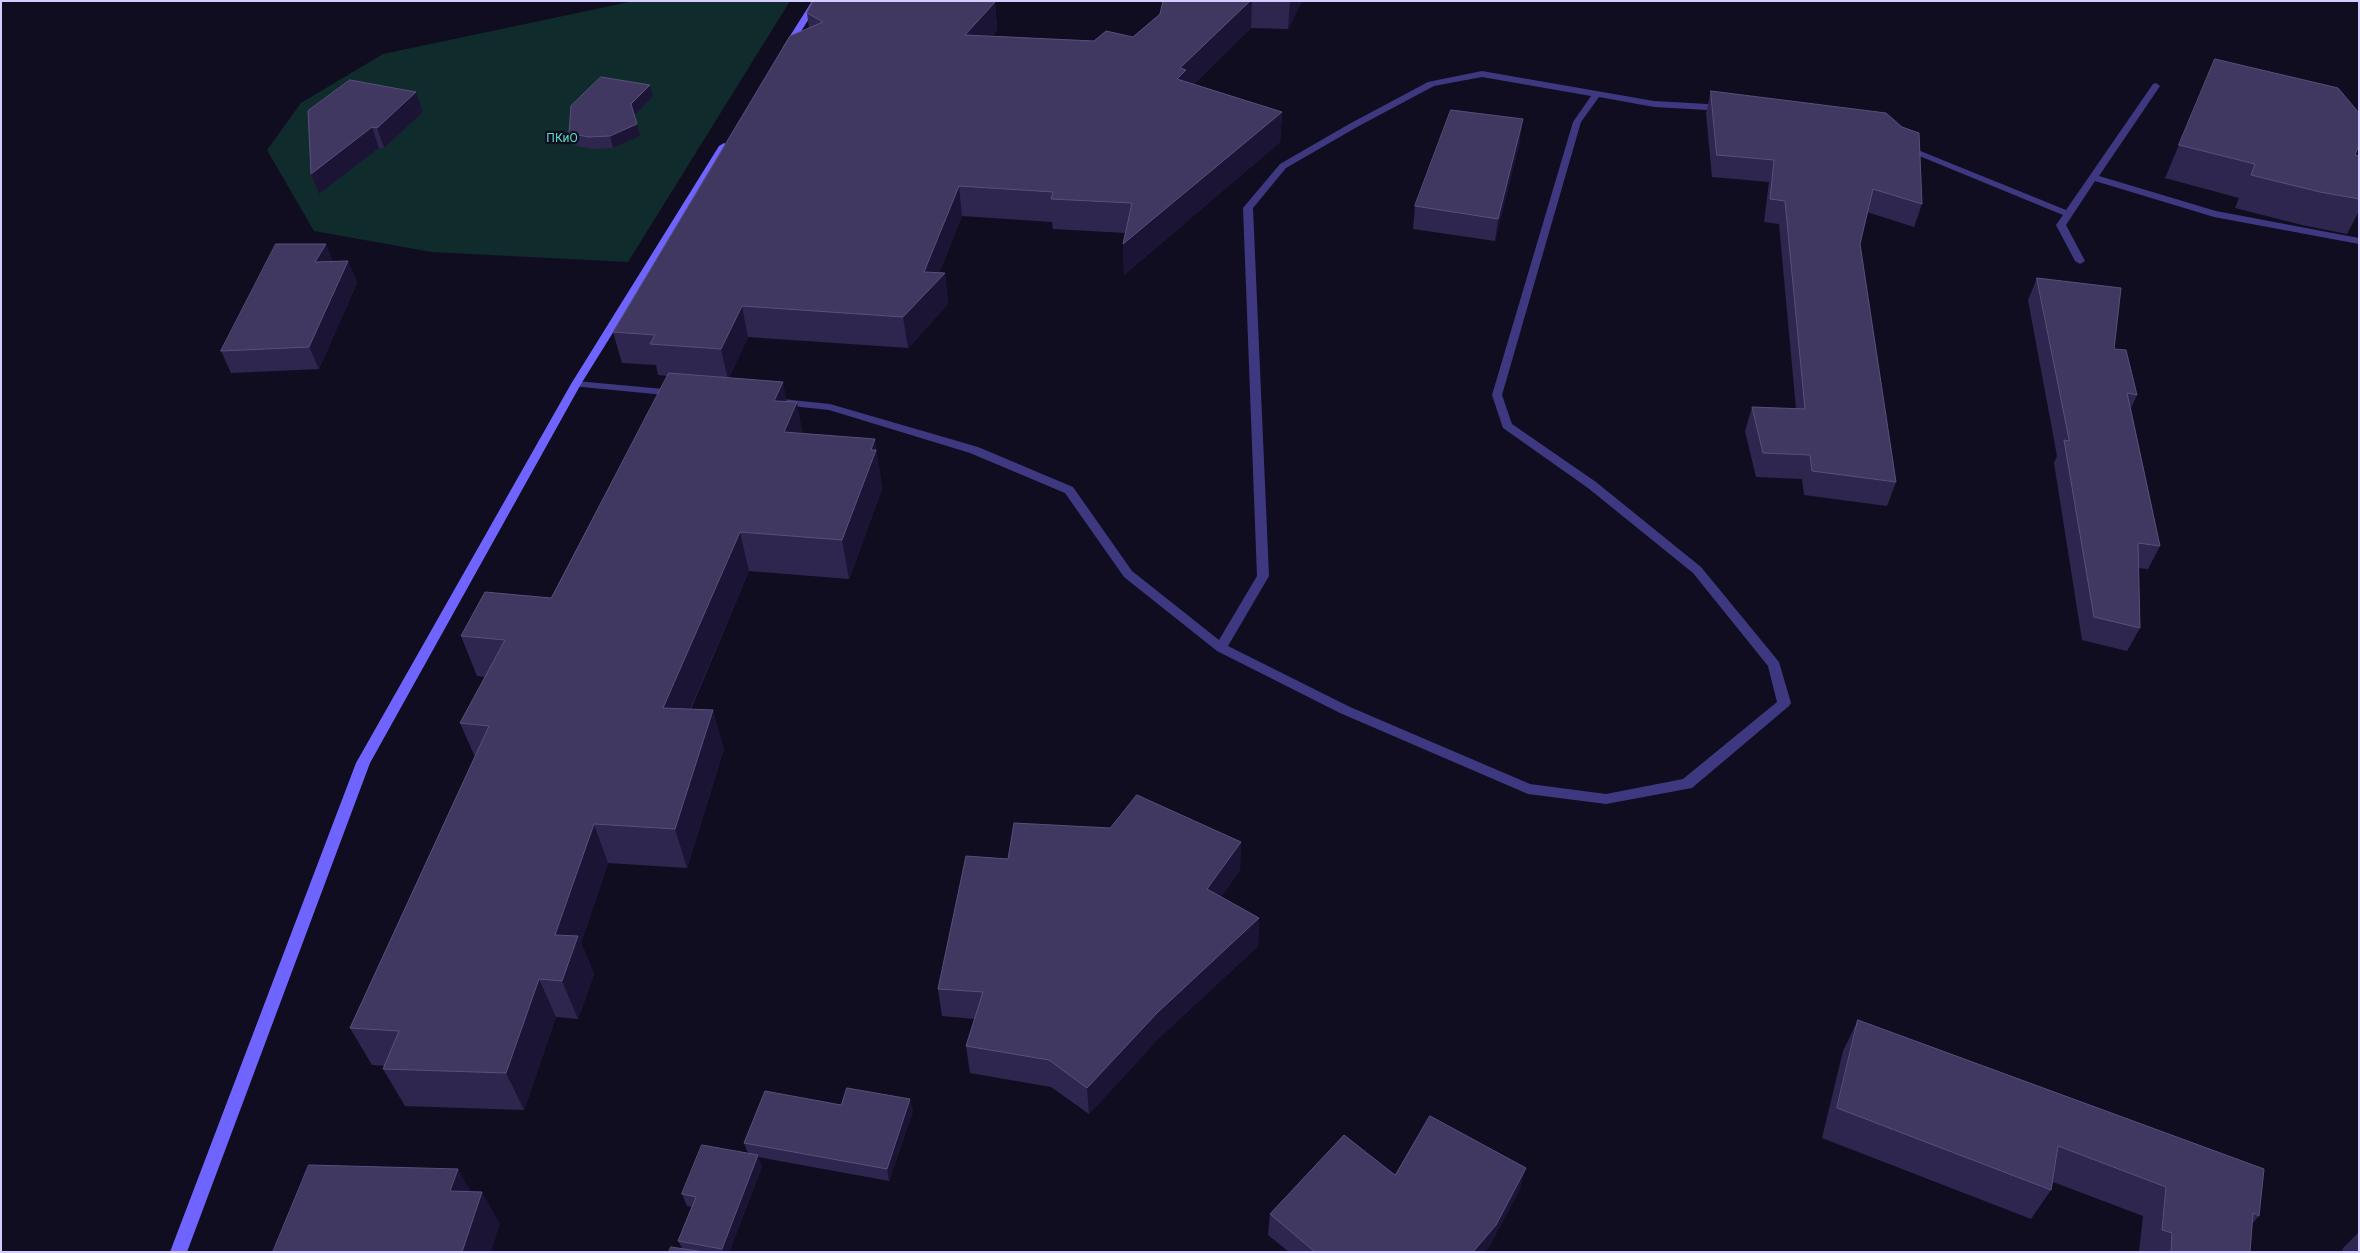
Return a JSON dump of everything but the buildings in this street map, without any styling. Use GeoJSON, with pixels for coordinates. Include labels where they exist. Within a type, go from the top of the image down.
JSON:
{"type":"FeatureCollection","features":[{"type":"Feature","properties":{"kind":"street"},"geometry":{"type":"LineString","coordinates":[[781,55],[816,1]]}},
{"type":"Feature","properties":{"kind":"street"},"geometry":{"type":"LineString","coordinates":[[1221,648],[1263,576],[1248,208],[1283,166],[1431,84],[1482,74],[1654,104],[1732,109]]}},
{"type":"Feature","properties":{"kind":"street"},"geometry":{"type":"LineString","coordinates":[[2080,261],[2061,225],[2156,86]]}},
{"type":"Feature","properties":{"kind":"street"},"geometry":{"type":"LineString","coordinates":[[771,401],[830,407],[848,412],[974,450],[1069,490],[1128,574],[1221,648],[1345,710],[1528,789],[1606,799],[1687,784],[1784,703],[1774,665],[1697,570],[1592,485],[1507,426],[1498,395],[1576,122],[1597,94]]}},
{"type":"Feature","properties":{"kind":"street"},"geometry":{"type":"LineString","coordinates":[[178,1252],[363,764],[576,384],[728,140]]}},
{"type":"Feature","properties":{"kind":"street"},"geometry":{"type":"LineString","coordinates":[[1899,145],[2068,214]]}},
{"type":"Feature","properties":{"kind":"street"},"geometry":{"type":"LineString","coordinates":[[2094,178],[2214,214],[2359,242]]}},
{"type":"Feature","properties":{"kind":"street"},"geometry":{"type":"LineString","coordinates":[[576,384],[683,393]]}},
{"type":"Feature","properties":{"kind":"green space","name":"ПКиО"},"geometry":{"type":"Polygon","coordinates":[[[634,1],[790,1],[628,262],[432,252],[314,231],[267,150],[301,103],[383,54],[634,1]]]}}]}
